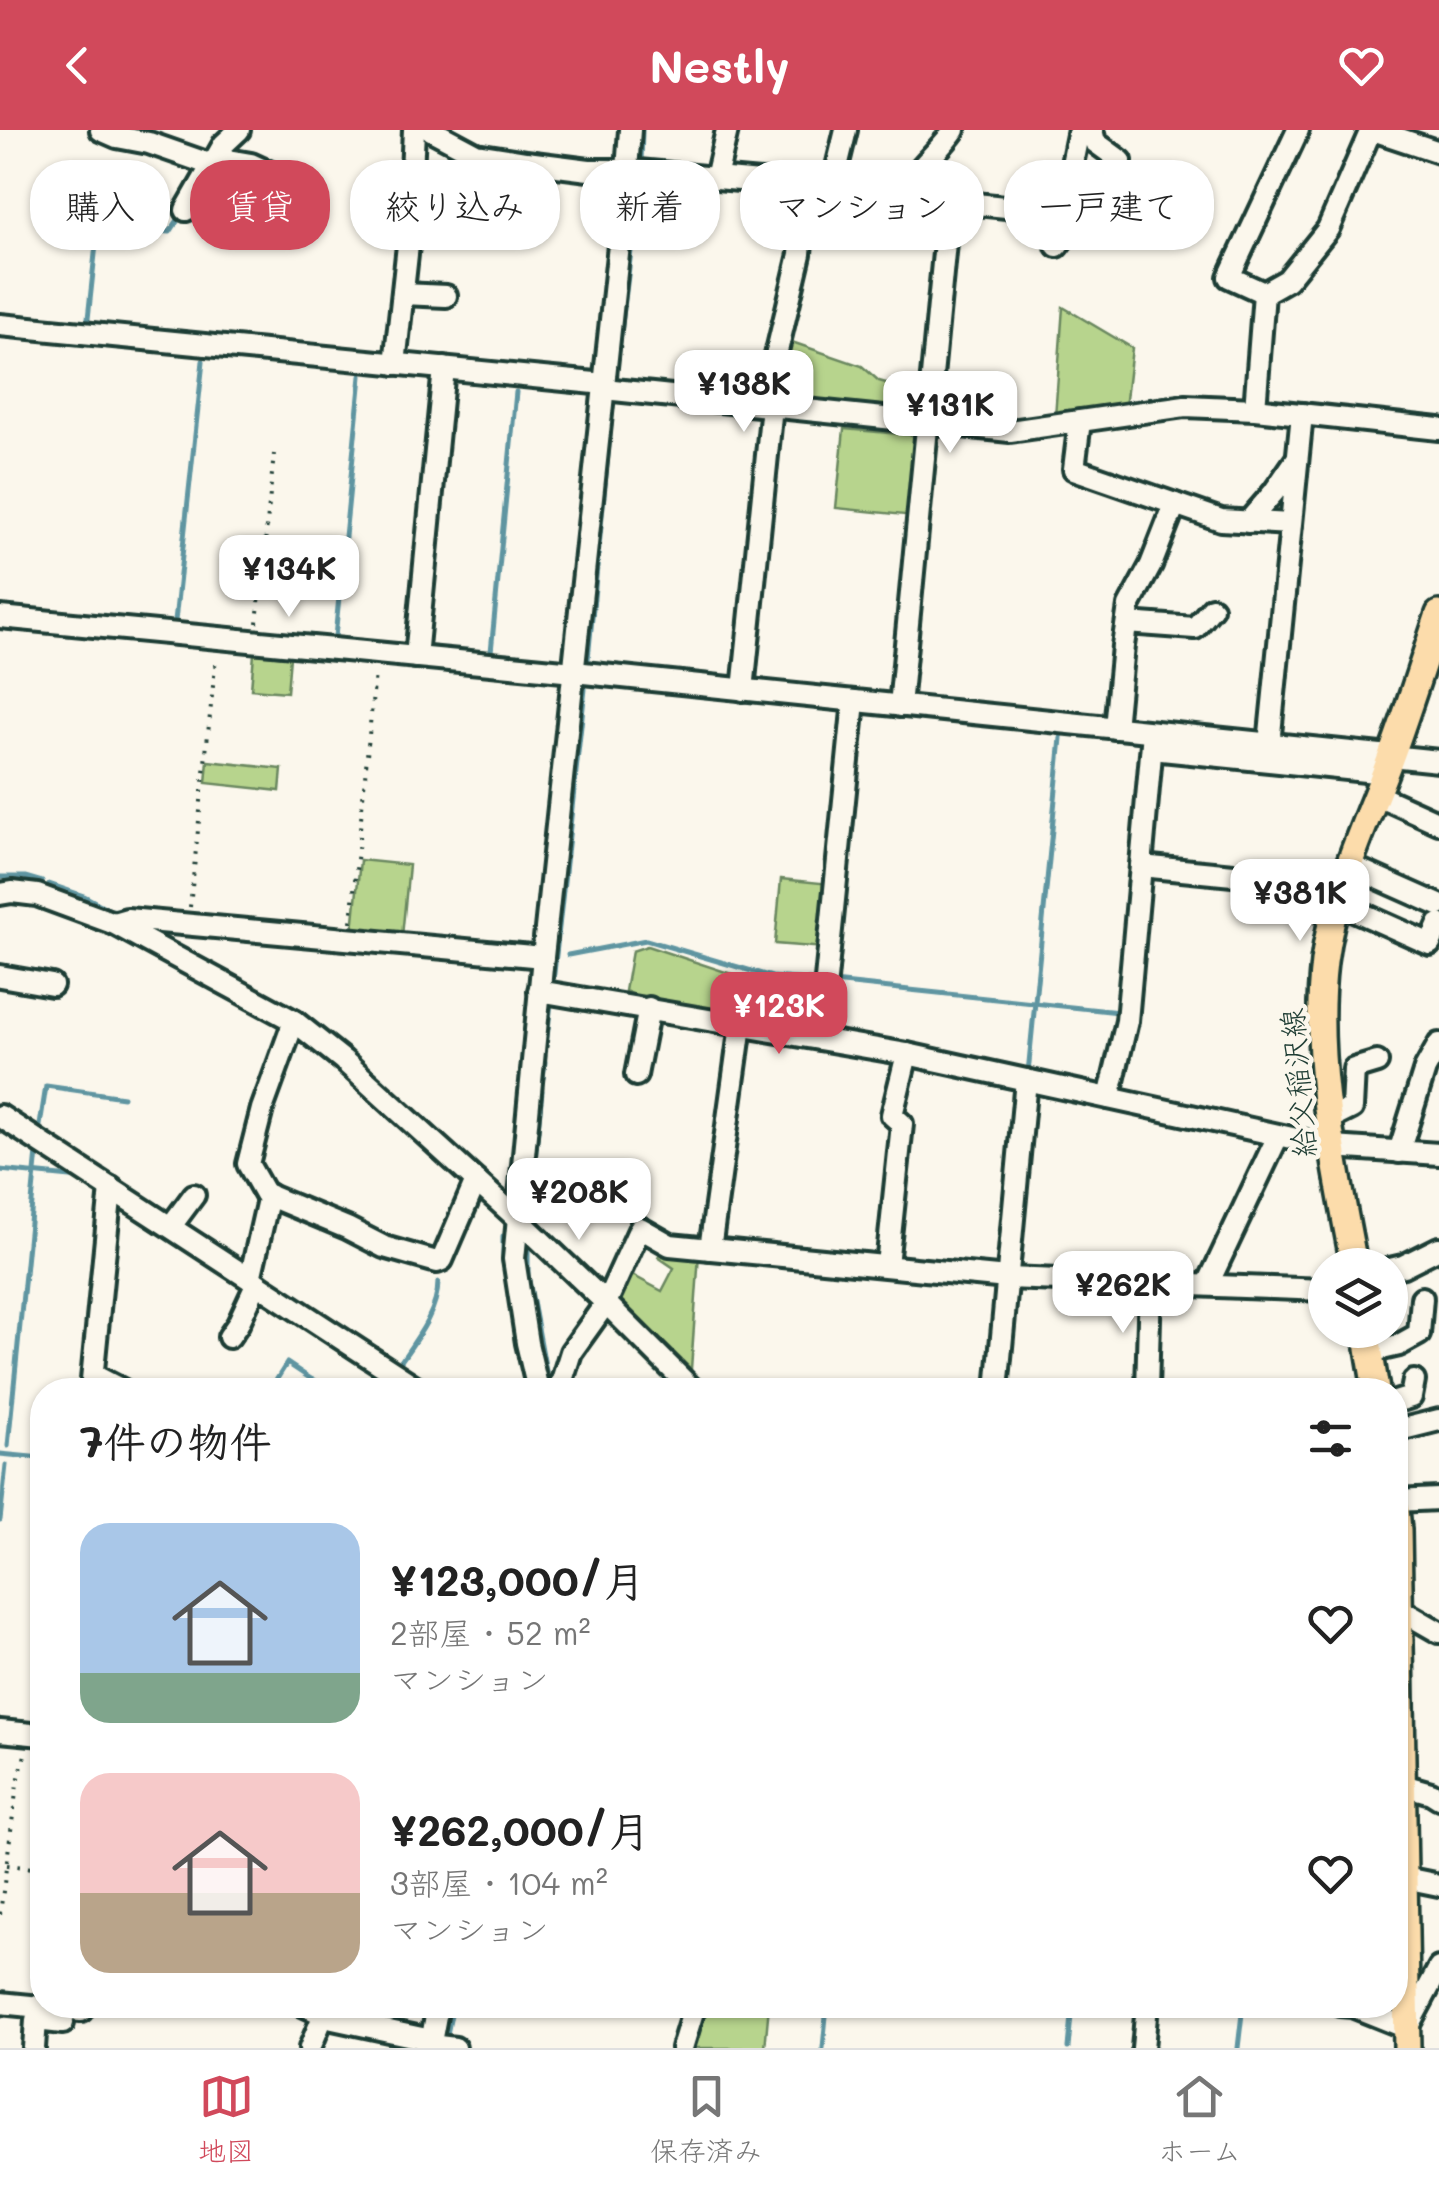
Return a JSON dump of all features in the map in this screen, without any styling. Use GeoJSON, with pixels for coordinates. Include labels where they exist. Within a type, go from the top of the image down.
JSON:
{"type":"FeatureCollection","features":[{"type":"Feature","properties":{"kind":"main road","name":"給父稲沢線"},"geometry":{"type":"LineString","coordinates":[[1351,1248],[1328,1120],[1324,962],[1336,900],[1439,614]]}},
{"type":"Feature","properties":{"kind":"main road"},"geometry":{"type":"LineString","coordinates":[[1369,1348],[1374,1378]]}},
{"type":"Feature","properties":{"kind":"street"},"geometry":{"type":"LineString","coordinates":[[101,130],[210,160]]}},
{"type":"Feature","properties":{"kind":"street"},"geometry":{"type":"LineString","coordinates":[[215,160],[239,130]]}},
{"type":"Feature","properties":{"kind":"street"},"geometry":{"type":"LineString","coordinates":[[412,160],[414,130]]}},
{"type":"Feature","properties":{"kind":"street"},"geometry":{"type":"LineString","coordinates":[[431,130],[476,154],[580,169]]}},
{"type":"Feature","properties":{"kind":"street"},"geometry":{"type":"LineString","coordinates":[[628,160],[630,130]]}},
{"type":"Feature","properties":{"kind":"street"},"geometry":{"type":"LineString","coordinates":[[720,161],[727,130]]}},
{"type":"Feature","properties":{"kind":"street"},"geometry":{"type":"LineString","coordinates":[[839,160],[846,130]]}},
{"type":"Feature","properties":{"kind":"street"},"geometry":{"type":"LineString","coordinates":[[931,160],[954,130]]}},
{"type":"Feature","properties":{"kind":"street"},"geometry":{"type":"LineString","coordinates":[[1076,160],[1079,130]]}},
{"type":"Feature","properties":{"kind":"street"},"geometry":{"type":"LineString","coordinates":[[1092,130],[1095,142],[1118,160]]}},
{"type":"Feature","properties":{"kind":"street"},"geometry":{"type":"LineString","coordinates":[[1264,293],[1229,276],[1298,130]]}},
{"type":"Feature","properties":{"kind":"street"},"geometry":{"type":"LineString","coordinates":[[1264,293],[1287,280],[1328,229],[1372,130],[1439,152]]}},
{"type":"Feature","properties":{"kind":"street"},"geometry":{"type":"LineString","coordinates":[[186,210],[190,203]]}},
{"type":"Feature","properties":{"kind":"street"},"geometry":{"type":"LineString","coordinates":[[395,364],[406,250]]}},
{"type":"Feature","properties":{"kind":"street"},"geometry":{"type":"LineString","coordinates":[[535,1378],[514,1260],[619,250]]}},
{"type":"Feature","properties":{"kind":"street"},"geometry":{"type":"LineString","coordinates":[[743,690],[774,364],[800,250]]}},
{"type":"Feature","properties":{"kind":"street"},"geometry":{"type":"LineString","coordinates":[[900,706],[944,250]]}},
{"type":"Feature","properties":{"kind":"street"},"geometry":{"type":"LineString","coordinates":[[1255,409],[1264,293]]}},
{"type":"Feature","properties":{"kind":"street"},"geometry":{"type":"LineString","coordinates":[[402,294],[446,296]]}},
{"type":"Feature","properties":{"kind":"street"},"geometry":{"type":"LineString","coordinates":[[0,325],[444,368],[1010,431],[1185,406],[1255,409],[1439,429]]}},
{"type":"Feature","properties":{"kind":"street"},"geometry":{"type":"LineString","coordinates":[[416,657],[444,368]]}},
{"type":"Feature","properties":{"kind":"street"},"geometry":{"type":"LineString","coordinates":[[1269,744],[1302,414]]}},
{"type":"Feature","properties":{"kind":"street"},"geometry":{"type":"LineString","coordinates":[[1080,421],[1074,469],[1221,520],[1291,524]]}},
{"type":"Feature","properties":{"kind":"street"},"geometry":{"type":"LineString","coordinates":[[1248,522],[1298,458]]}},
{"type":"Feature","properties":{"kind":"street"},"geometry":{"type":"LineString","coordinates":[[1115,728],[1130,606],[1175,504]]}},
{"type":"Feature","properties":{"kind":"street"},"geometry":{"type":"LineString","coordinates":[[1127,623],[1195,628],[1212,608]]}},
{"type":"Feature","properties":{"kind":"street"},"geometry":{"type":"LineString","coordinates":[[0,616],[1115,728],[1152,741],[1384,775],[1439,761]]}},
{"type":"Feature","properties":{"kind":"street"},"geometry":{"type":"LineString","coordinates":[[820,1039],[854,701]]}},
{"type":"Feature","properties":{"kind":"street"},"geometry":{"type":"LineString","coordinates":[[1152,741],[1269,744],[1384,775],[1439,823]]}},
{"type":"Feature","properties":{"kind":"street"},"geometry":{"type":"LineString","coordinates":[[1109,1098],[1126,1021],[1152,741]]}},
{"type":"Feature","properties":{"kind":"street"},"geometry":{"type":"LineString","coordinates":[[1349,865],[1439,906]]}},
{"type":"Feature","properties":{"kind":"street"},"geometry":{"type":"LineString","coordinates":[[1141,866],[1284,880],[1430,944],[1439,924]]}},
{"type":"Feature","properties":{"kind":"street"},"geometry":{"type":"LineString","coordinates":[[0,894],[37,895],[112,923],[294,1021],[344,1060],[518,1219],[681,1378]]}},
{"type":"Feature","properties":{"kind":"street"},"geometry":{"type":"LineString","coordinates":[[112,923],[127,919],[543,957]]}},
{"type":"Feature","properties":{"kind":"street"},"geometry":{"type":"LineString","coordinates":[[0,976],[52,984]]}},
{"type":"Feature","properties":{"kind":"street"},"geometry":{"type":"LineString","coordinates":[[539,990],[907,1054],[1333,1147],[1439,1154]]}},
{"type":"Feature","properties":{"kind":"street"},"geometry":{"type":"LineString","coordinates":[[636,1075],[649,1008]]}},
{"type":"Feature","properties":{"kind":"street"},"geometry":{"type":"LineString","coordinates":[[294,1021],[262,1108],[248,1164],[266,1194],[384,1247],[437,1262],[442,1260],[476,1181]]}},
{"type":"Feature","properties":{"kind":"street"},"geometry":{"type":"LineString","coordinates":[[710,1249],[741,1024]]}},
{"type":"Feature","properties":{"kind":"street"},"geometry":{"type":"LineString","coordinates":[[1399,1152],[1426,1069],[1439,1044]]}},
{"type":"Feature","properties":{"kind":"street"},"geometry":{"type":"LineString","coordinates":[[887,1265],[902,1124],[892,1115],[907,1054]]}},
{"type":"Feature","properties":{"kind":"street"},"geometry":{"type":"LineString","coordinates":[[1328,1120],[1360,1109],[1354,1069],[1377,1062]]}},
{"type":"Feature","properties":{"kind":"street"},"geometry":{"type":"LineString","coordinates":[[998,1378],[1026,1080]]}},
{"type":"Feature","properties":{"kind":"street"},"geometry":{"type":"LineString","coordinates":[[0,1116],[402,1378]]}},
{"type":"Feature","properties":{"kind":"street"},"geometry":{"type":"LineString","coordinates":[[1208,1284],[1278,1136]]}},
{"type":"Feature","properties":{"kind":"street"},"geometry":{"type":"LineString","coordinates":[[92,1378],[111,1188]]}},
{"type":"Feature","properties":{"kind":"street"},"geometry":{"type":"LineString","coordinates":[[171,1226],[194,1195]]}},
{"type":"Feature","properties":{"kind":"street"},"geometry":{"type":"LineString","coordinates":[[229,1337],[254,1281],[269,1195]]}},
{"type":"Feature","properties":{"kind":"street"},"geometry":{"type":"LineString","coordinates":[[563,1378],[571,1352],[606,1302],[640,1228],[670,1245],[1007,1278],[1308,1289]]}},
{"type":"Feature","properties":{"kind":"street"},"geometry":{"type":"LineString","coordinates":[[1408,1264],[1439,1248]]}},
{"type":"Feature","properties":{"kind":"street"},"geometry":{"type":"LineString","coordinates":[[1146,1378],[1150,1283]]}},
{"type":"Feature","properties":{"kind":"street"},"geometry":{"type":"LineString","coordinates":[[1408,1340],[1419,1334],[1422,1298]]}},
{"type":"Feature","properties":{"kind":"street"},"geometry":{"type":"LineString","coordinates":[[1408,1398],[1412,1397],[1414,1381]]}},
{"type":"Feature","properties":{"kind":"street"},"geometry":{"type":"LineString","coordinates":[[1408,1428],[1439,1420]]}},
{"type":"Feature","properties":{"kind":"street"},"geometry":{"type":"LineString","coordinates":[[1408,1500],[1439,1500]]}},
{"type":"Feature","properties":{"kind":"street"},"geometry":{"type":"LineString","coordinates":[[1408,1613],[1439,1632]]}},
{"type":"Feature","properties":{"kind":"street"},"geometry":{"type":"LineString","coordinates":[[0,1731],[30,1734]]}},
{"type":"Feature","properties":{"kind":"street"},"geometry":{"type":"LineString","coordinates":[[1408,1787],[1439,1798]]}},
{"type":"Feature","properties":{"kind":"street"},"geometry":{"type":"LineString","coordinates":[[1408,1878],[1439,1885]]}},
{"type":"Feature","properties":{"kind":"street"},"geometry":{"type":"LineString","coordinates":[[1373,2018],[1407,2038],[1439,1968]]}},
{"type":"Feature","properties":{"kind":"street"},"geometry":{"type":"LineString","coordinates":[[0,2003],[30,2005]]}},
{"type":"Feature","properties":{"kind":"street"},"geometry":{"type":"LineString","coordinates":[[34,2048],[36,2020],[76,2024],[78,2018]]}},
{"type":"Feature","properties":{"kind":"street"},"geometry":{"type":"LineString","coordinates":[[310,2048],[322,2018]]}},
{"type":"Feature","properties":{"kind":"street"},"geometry":{"type":"LineString","coordinates":[[331,2018],[455,2048]]}},
{"type":"Feature","properties":{"kind":"street"},"geometry":{"type":"LineString","coordinates":[[430,2044],[435,2018]]}},
{"type":"Feature","properties":{"kind":"street"},"geometry":{"type":"LineString","coordinates":[[682,2048],[690,2018]]}},
{"type":"Feature","properties":{"kind":"street"},"geometry":{"type":"LineString","coordinates":[[1143,2048],[1146,2018]]}},
{"type":"Feature","properties":{"kind":"path"},"geometry":{"type":"LineString","coordinates":[[256,642],[274,454]]}},
{"type":"Feature","properties":{"kind":"path"},"geometry":{"type":"LineString","coordinates":[[188,924],[218,638]]}},
{"type":"Feature","properties":{"kind":"path"},"geometry":{"type":"LineString","coordinates":[[349,939],[377,653]]}},
{"type":"Feature","properties":{"kind":"path"},"geometry":{"type":"LineString","coordinates":[[0,1914],[18,1785],[30,1752]]}},
{"type":"Feature","properties":{"kind":"path"},"geometry":{"type":"LineString","coordinates":[[7,1865],[30,1868]]}},
{"type":"Feature","properties":{"kind":"green space"},"geometry":{"type":"Polygon","coordinates":[[[1063,307],[1132,348],[1125,408],[1055,417],[1063,307]]]}},
{"type":"Feature","properties":{"kind":"green space"},"geometry":{"type":"Polygon","coordinates":[[[783,339],[862,366],[879,381],[926,389],[923,415],[777,401],[783,339]]]}},
{"type":"Feature","properties":{"kind":"green space"},"geometry":{"type":"Polygon","coordinates":[[[844,429],[922,436],[914,516],[836,508],[844,429]]]}},
{"type":"Feature","properties":{"kind":"green space"},"geometry":{"type":"Polygon","coordinates":[[[254,654],[290,657],[287,692],[251,689],[254,654]]]}},
{"type":"Feature","properties":{"kind":"green space"},"geometry":{"type":"Polygon","coordinates":[[[208,761],[282,769],[280,791],[206,783],[208,761]]]}},
{"type":"Feature","properties":{"kind":"green space"},"geometry":{"type":"Polygon","coordinates":[[[360,860],[409,865],[402,936],[353,931],[360,860]]]}},
{"type":"Feature","properties":{"kind":"green space"},"geometry":{"type":"Polygon","coordinates":[[[781,879],[831,884],[825,948],[775,944],[781,879]]]}},
{"type":"Feature","properties":{"kind":"green space"},"geometry":{"type":"Polygon","coordinates":[[[647,946],[735,975],[726,1016],[645,1000],[625,991],[632,951],[647,946]]]}},
{"type":"Feature","properties":{"kind":"green space"},"geometry":{"type":"Polygon","coordinates":[[[662,1249],[699,1254],[691,1369],[620,1300],[632,1275],[662,1291],[674,1268],[658,1257],[662,1249]]]}},
{"type":"Feature","properties":{"kind":"green space"},"geometry":{"type":"Polygon","coordinates":[[[695,2018],[768,2018],[765,2048],[687,2048],[695,2018]]]}},
{"type":"Feature","properties":{"kind":"waterway"},"geometry":{"type":"LineString","coordinates":[[641,160],[642,130]]}},
{"type":"Feature","properties":{"kind":"waterway"},"geometry":{"type":"LineString","coordinates":[[87,328],[98,226],[170,232],[182,214]]}},
{"type":"Feature","properties":{"kind":"waterway"},"geometry":{"type":"LineString","coordinates":[[615,382],[631,250]]}},
{"type":"Feature","properties":{"kind":"waterway"},"geometry":{"type":"LineString","coordinates":[[594,376],[601,323]]}},
{"type":"Feature","properties":{"kind":"waterway"},"geometry":{"type":"LineString","coordinates":[[175,621],[203,361]]}},
{"type":"Feature","properties":{"kind":"waterway"},"geometry":{"type":"LineString","coordinates":[[335,637],[361,376]]}},
{"type":"Feature","properties":{"kind":"waterway"},"geometry":{"type":"LineString","coordinates":[[585,467],[593,390]]}},
{"type":"Feature","properties":{"kind":"waterway"},"geometry":{"type":"LineString","coordinates":[[491,652],[516,392]]}},
{"type":"Feature","properties":{"kind":"waterway"},"geometry":{"type":"LineString","coordinates":[[588,659],[613,403]]}},
{"type":"Feature","properties":{"kind":"waterway"},"geometry":{"type":"LineString","coordinates":[[553,982],[585,689]]}},
{"type":"Feature","properties":{"kind":"waterway"},"geometry":{"type":"LineString","coordinates":[[1028,1073],[1061,738]]}},
{"type":"Feature","properties":{"kind":"waterway"},"geometry":{"type":"LineString","coordinates":[[0,877],[42,882]]}},
{"type":"Feature","properties":{"kind":"waterway"},"geometry":{"type":"LineString","coordinates":[[49,884],[110,910],[123,911]]}},
{"type":"Feature","properties":{"kind":"waterway"},"geometry":{"type":"LineString","coordinates":[[568,955],[646,940],[772,977],[820,981]]}},
{"type":"Feature","properties":{"kind":"waterway"},"geometry":{"type":"LineString","coordinates":[[833,982],[1119,1012],[1120,1008]]}},
{"type":"Feature","properties":{"kind":"waterway"},"geometry":{"type":"LineString","coordinates":[[546,1046],[551,1003]]}},
{"type":"Feature","properties":{"kind":"waterway"},"geometry":{"type":"LineString","coordinates":[[543,1078],[545,1062]]}},
{"type":"Feature","properties":{"kind":"waterway"},"geometry":{"type":"LineString","coordinates":[[39,1132],[46,1086],[123,1097]]}},
{"type":"Feature","properties":{"kind":"waterway"},"geometry":{"type":"LineString","coordinates":[[531,1200],[542,1091]]}},
{"type":"Feature","properties":{"kind":"waterway"},"geometry":{"type":"LineString","coordinates":[[8,1446],[37,1152]]}},
{"type":"Feature","properties":{"kind":"waterway"},"geometry":{"type":"LineString","coordinates":[[0,1170],[81,1178]]}},
{"type":"Feature","properties":{"kind":"waterway"},"geometry":{"type":"LineString","coordinates":[[503,1236],[509,1289]]}},
{"type":"Feature","properties":{"kind":"waterway"},"geometry":{"type":"LineString","coordinates":[[528,1249],[528,1275],[547,1378]]}},
{"type":"Feature","properties":{"kind":"waterway"},"geometry":{"type":"LineString","coordinates":[[397,1367],[430,1316],[438,1282]]}},
{"type":"Feature","properties":{"kind":"waterway"},"geometry":{"type":"LineString","coordinates":[[278,1378],[287,1363],[310,1378]]}},
{"type":"Feature","properties":{"kind":"waterway"},"geometry":{"type":"LineString","coordinates":[[0,1454],[30,1457]]}},
{"type":"Feature","properties":{"kind":"waterway"},"geometry":{"type":"LineString","coordinates":[[0,1520],[6,1465]]}},
{"type":"Feature","properties":{"kind":"waterway"},"geometry":{"type":"LineString","coordinates":[[446,2039],[450,2018]]}},
{"type":"Feature","properties":{"kind":"waterway"},"geometry":{"type":"LineString","coordinates":[[823,2048],[826,2018]]}},
{"type":"Feature","properties":{"kind":"waterway"},"geometry":{"type":"LineString","coordinates":[[1068,2048],[1071,2018]]}},
{"type":"Feature","properties":{"kind":"waterway"},"geometry":{"type":"LineString","coordinates":[[1238,2048],[1241,2018]]}}]}
